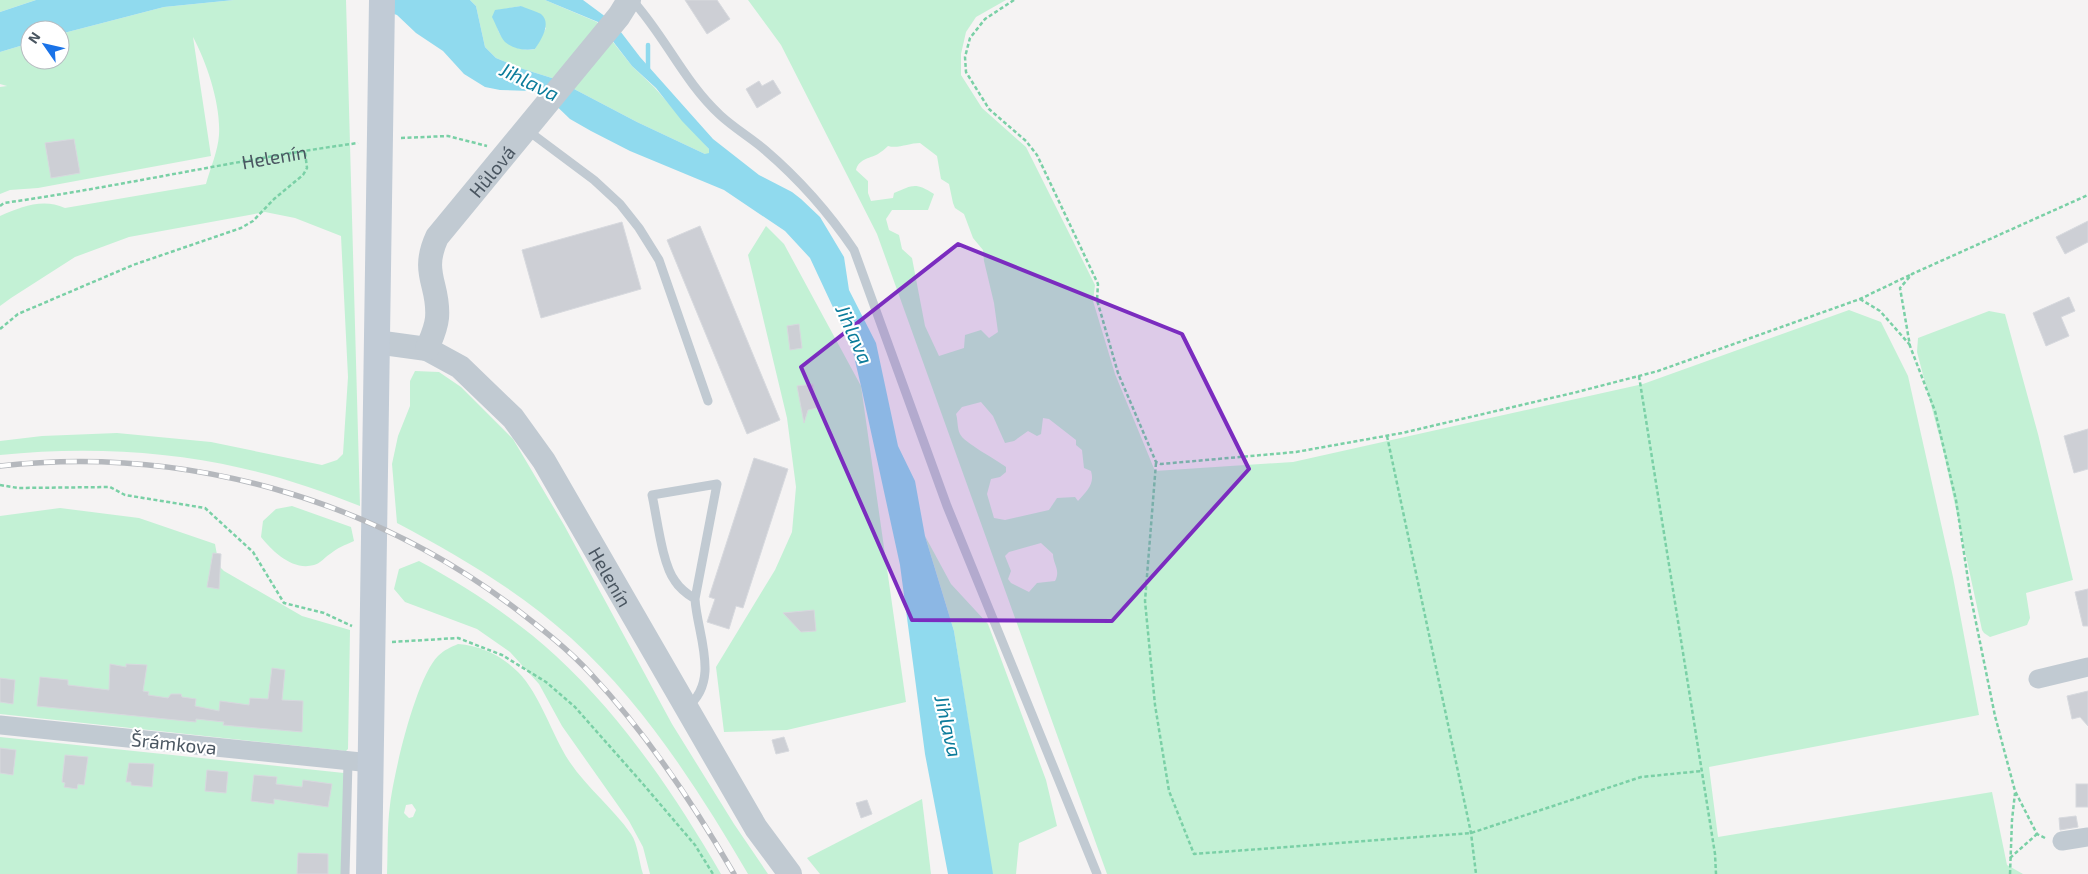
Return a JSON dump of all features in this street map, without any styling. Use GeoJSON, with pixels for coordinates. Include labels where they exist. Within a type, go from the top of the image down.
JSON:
{"type":"FeatureCollection","features":[{"type":"Feature","properties":{"kind":"main road"},"geometry":{"type":"LineString","coordinates":[[369,874],[359,762],[371,634],[382,7]]}},
{"type":"Feature","properties":{"kind":"street","name":"Hůlová"},"geometry":{"type":"LineString","coordinates":[[427,349],[437,319],[429,264],[430,251],[437,237],[626,5]]}},
{"type":"Feature","properties":{"kind":"street","name":"Helenín"},"geometry":{"type":"LineString","coordinates":[[376,342],[427,349],[442,356],[460,367],[513,418],[544,461],[756,828],[790,874]]}},
{"type":"Feature","properties":{"kind":"street"},"geometry":{"type":"LineString","coordinates":[[2038,679],[2088,666]]}},
{"type":"Feature","properties":{"kind":"street","name":"Šrámkova"},"geometry":{"type":"LineString","coordinates":[[0,725],[359,762]]}},
{"type":"Feature","properties":{"kind":"street"},"geometry":{"type":"LineString","coordinates":[[2062,841],[2088,837]]}},
{"type":"Feature","properties":{"kind":"lane"},"geometry":{"type":"LineString","coordinates":[[626,5],[648,17],[692,84],[714,109],[765,150],[811,194],[836,224],[854,250],[947,506],[1097,874]]}},
{"type":"Feature","properties":{"kind":"lane"},"geometry":{"type":"LineString","coordinates":[[533,120],[620,204],[639,228],[659,260],[708,401]]}},
{"type":"Feature","properties":{"kind":"lane"},"geometry":{"type":"LineString","coordinates":[[687,707],[694,702],[705,682],[706,661],[696,618],[695,599],[717,484],[652,495],[666,562],[673,580],[682,590],[695,599]]}},
{"type":"Feature","properties":{"kind":"lane"},"geometry":{"type":"LineString","coordinates":[[345,874],[359,762]]}},
{"type":"Feature","properties":{"kind":"path"},"geometry":{"type":"LineString","coordinates":[[1014,0],[985,19],[970,38],[965,57],[966,72],[989,109],[1026,141],[1037,155],[1098,284],[1097,300],[1118,373],[1156,462],[1145,601],[1156,705],[1169,791],[1194,854],[1472,833],[1641,777],[1702,771]]}},
{"type":"Feature","properties":{"kind":"path"},"geometry":{"type":"LineString","coordinates":[[397,138],[448,136],[479,143],[504,154]]}},
{"type":"Feature","properties":{"kind":"path","name":"Helenín"},"geometry":{"type":"LineString","coordinates":[[0,206],[4,203],[43,198],[360,143]]}},
{"type":"Feature","properties":{"kind":"path"},"geometry":{"type":"LineString","coordinates":[[0,329],[18,314],[150,258],[241,228],[253,221],[274,199],[303,175],[307,168],[305,152]]}},
{"type":"Feature","properties":{"kind":"path"},"geometry":{"type":"LineString","coordinates":[[1156,462],[1161,464],[1296,452],[1387,436],[1639,376],[1860,299],[2088,194]]}},
{"type":"Feature","properties":{"kind":"path"},"geometry":{"type":"LineString","coordinates":[[1912,274],[1900,288],[1910,346],[1935,411],[1954,491],[1970,592],[1995,716],[2015,791],[2037,834],[2062,841]]}},
{"type":"Feature","properties":{"kind":"path"},"geometry":{"type":"LineString","coordinates":[[1860,299],[1880,311],[1910,346]]}},
{"type":"Feature","properties":{"kind":"path"},"geometry":{"type":"LineString","coordinates":[[1639,376],[1715,854],[1716,874]]}},
{"type":"Feature","properties":{"kind":"path"},"geometry":{"type":"LineString","coordinates":[[1387,436],[1472,833],[1476,874]]}},
{"type":"Feature","properties":{"kind":"path"},"geometry":{"type":"LineString","coordinates":[[0,485],[18,488],[110,487],[125,495],[206,508],[253,552],[284,603],[324,613],[396,643],[458,638],[502,655],[546,682],[575,707],[695,845],[714,874]]}},
{"type":"Feature","properties":{"kind":"path"},"geometry":{"type":"LineString","coordinates":[[2010,874],[2015,791]]}},
{"type":"Feature","properties":{"kind":"path"},"geometry":{"type":"LineString","coordinates":[[2010,858],[2037,834]]}},
{"type":"Feature","properties":{"kind":"highlighted area"},"geometry":{"type":"Polygon","coordinates":[[[958,244],[1182,334],[1249,469],[1112,621],[912,620],[801,367],[958,244]]]}},
{"type":"Feature","properties":{"kind":"green space"},"geometry":{"type":"Polygon","coordinates":[[[0,0],[36,0],[0,12],[0,0]]]}},
{"type":"Feature","properties":{"kind":"green space"},"geometry":{"type":"Polygon","coordinates":[[[234,0],[346,0],[360,506],[271,476],[241,468],[182,457],[91,451],[0,455],[0,441],[42,436],[117,433],[211,442],[322,465],[337,460],[343,454],[348,377],[341,236],[295,218],[265,212],[129,237],[75,257],[0,306],[0,216],[32,205],[48,204],[65,208],[206,184],[217,147],[219,123],[212,84],[193,37],[211,156],[38,188],[10,190],[0,194],[0,87],[7,86],[0,84],[0,52],[20,46],[20,70],[70,70],[70,31],[164,7],[234,0]]]}},
{"type":"Feature","properties":{"kind":"green space"},"geometry":{"type":"Polygon","coordinates":[[[470,0],[545,0],[597,22],[632,66],[654,87],[709,149],[710,154],[705,154],[637,122],[555,79],[496,58],[485,47],[476,6],[470,0]],[[521,6],[499,10],[497,26],[499,32],[506,42],[517,48],[535,49],[546,28],[521,6]]]}},
{"type":"Feature","properties":{"kind":"green space"},"geometry":{"type":"Polygon","coordinates":[[[748,0],[1006,0],[976,17],[966,32],[961,54],[961,75],[982,108],[1026,147],[1095,285],[1093,301],[1115,374],[1155,471],[1293,462],[1643,384],[1849,310],[1881,322],[1908,376],[1953,577],[1979,715],[1709,767],[1718,837],[1992,792],[2007,865],[2023,874],[1107,874],[877,234],[781,45],[748,0]],[[920,143],[896,147],[888,146],[878,154],[862,161],[856,170],[868,181],[868,193],[871,201],[893,198],[894,193],[914,186],[934,194],[928,210],[892,210],[886,219],[889,230],[899,235],[902,249],[912,258],[925,326],[939,356],[964,348],[965,335],[981,330],[989,338],[998,332],[983,250],[973,238],[964,214],[955,208],[949,184],[941,179],[937,156],[920,143]],[[981,402],[962,407],[956,414],[959,432],[962,437],[1006,467],[1006,472],[1000,477],[991,479],[987,494],[994,518],[1005,520],[1049,510],[1057,498],[1075,497],[1078,501],[1091,484],[1091,471],[1084,468],[1082,450],[1076,445],[1076,440],[1049,419],[1043,418],[1041,434],[1037,436],[1028,431],[1014,441],[1005,443],[993,416],[981,402]],[[1041,543],[1009,552],[1005,556],[1011,571],[1008,579],[1011,583],[1029,592],[1037,583],[1055,581],[1057,570],[1053,554],[1041,543]]]}},
{"type":"Feature","properties":{"kind":"green space"},"geometry":{"type":"Polygon","coordinates":[[[766,226],[784,244],[861,386],[906,702],[787,730],[724,732],[716,667],[775,570],[792,532],[796,487],[787,418],[748,255],[766,226]]]}},
{"type":"Feature","properties":{"kind":"green space"},"geometry":{"type":"Polygon","coordinates":[[[1989,311],[2005,314],[2038,434],[2073,580],[2026,593],[2030,618],[2027,625],[1990,637],[1982,630],[1944,454],[1917,352],[1918,338],[1989,311]]]}},
{"type":"Feature","properties":{"kind":"green space"},"geometry":{"type":"Polygon","coordinates":[[[415,371],[439,372],[461,387],[513,439],[564,525],[672,724],[734,824],[768,874],[748,874],[689,779],[646,719],[598,664],[571,638],[531,605],[488,575],[397,523],[392,464],[398,436],[410,406],[410,381],[415,371]]]}},
{"type":"Feature","properties":{"kind":"green space"},"geometry":{"type":"Polygon","coordinates":[[[292,506],[351,527],[354,541],[335,550],[314,565],[306,566],[291,563],[271,549],[261,537],[263,521],[276,509],[292,506]]]}},
{"type":"Feature","properties":{"kind":"green space"},"geometry":{"type":"Polygon","coordinates":[[[60,508],[139,518],[215,544],[219,566],[224,571],[302,616],[350,630],[348,749],[346,751],[0,714],[0,516],[60,508]]]}},
{"type":"Feature","properties":{"kind":"green space"},"geometry":{"type":"Polygon","coordinates":[[[925,536],[951,584],[988,624],[1046,780],[1057,826],[1019,843],[1016,874],[992,874],[954,631],[925,536]]]}},
{"type":"Feature","properties":{"kind":"green space"},"geometry":{"type":"Polygon","coordinates":[[[419,561],[473,593],[508,617],[541,642],[581,680],[647,759],[667,787],[721,874],[650,874],[643,847],[629,821],[562,726],[539,684],[510,652],[477,629],[405,602],[394,589],[399,569],[419,561]]]}},
{"type":"Feature","properties":{"kind":"green space"},"geometry":{"type":"Polygon","coordinates":[[[458,644],[483,649],[498,656],[526,681],[569,761],[631,834],[637,848],[643,874],[387,874],[390,805],[407,726],[430,667],[440,654],[458,644]],[[412,804],[406,805],[404,813],[409,818],[413,817],[416,810],[412,804]]]}},
{"type":"Feature","properties":{"kind":"green space"},"geometry":{"type":"Polygon","coordinates":[[[0,737],[344,773],[341,874],[0,874],[0,737]]]}},
{"type":"Feature","properties":{"kind":"green space"},"geometry":{"type":"Polygon","coordinates":[[[922,799],[931,874],[820,874],[807,858],[922,799]]]}},
{"type":"Feature","properties":{"kind":"water"},"geometry":{"type":"Polygon","coordinates":[[[36,0],[234,0],[164,7],[70,31],[70,20],[20,20],[20,46],[0,52],[0,12],[36,0]]]}},
{"type":"Feature","properties":{"kind":"water","name":"Jihlava"},"geometry":{"type":"Polygon","coordinates":[[[373,0],[470,0],[476,6],[485,47],[496,58],[555,79],[637,122],[705,154],[709,153],[709,149],[682,121],[656,88],[632,66],[598,22],[545,0],[583,0],[614,23],[640,57],[713,139],[759,175],[792,192],[820,217],[844,257],[849,290],[876,343],[898,446],[915,481],[925,536],[954,631],[993,874],[948,874],[925,754],[900,565],[861,386],[852,348],[810,258],[785,231],[724,190],[630,151],[591,131],[570,119],[544,94],[485,87],[464,74],[443,51],[416,33],[397,15],[382,10],[373,0]]]}},
{"type":"Feature","properties":{"kind":"water"},"geometry":{"type":"Polygon","coordinates":[[[521,6],[541,14],[546,22],[546,27],[535,49],[520,49],[505,42],[492,17],[495,10],[521,6]]]}},
{"type":"Feature","properties":{"kind":"building"},"geometry":{"type":"Polygon","coordinates":[[[685,0],[717,0],[730,19],[707,34],[685,0]]]}},
{"type":"Feature","properties":{"kind":"building"},"geometry":{"type":"Polygon","coordinates":[[[773,80],[781,93],[757,108],[746,89],[759,81],[762,86],[773,80]]]}},
{"type":"Feature","properties":{"kind":"building"},"geometry":{"type":"Polygon","coordinates":[[[74,139],[80,173],[51,178],[45,143],[74,139]]]}},
{"type":"Feature","properties":{"kind":"building"},"geometry":{"type":"Polygon","coordinates":[[[2088,221],[2088,242],[2065,254],[2056,237],[2088,221]]]}},
{"type":"Feature","properties":{"kind":"building"},"geometry":{"type":"Polygon","coordinates":[[[622,222],[641,289],[541,318],[522,250],[622,222]]]}},
{"type":"Feature","properties":{"kind":"building"},"geometry":{"type":"Polygon","coordinates":[[[700,226],[780,420],[747,434],[667,240],[700,226]]]}},
{"type":"Feature","properties":{"kind":"building"},"geometry":{"type":"Polygon","coordinates":[[[2069,297],[2075,311],[2061,317],[2069,336],[2046,346],[2033,313],[2069,297]]]}},
{"type":"Feature","properties":{"kind":"building"},"geometry":{"type":"Polygon","coordinates":[[[799,324],[802,348],[790,350],[787,326],[799,324]]]}},
{"type":"Feature","properties":{"kind":"building"},"geometry":{"type":"Polygon","coordinates":[[[813,384],[817,408],[808,410],[804,423],[797,386],[813,384]]]}},
{"type":"Feature","properties":{"kind":"building"},"geometry":{"type":"Polygon","coordinates":[[[2088,429],[2088,469],[2074,473],[2064,436],[2088,429]]]}},
{"type":"Feature","properties":{"kind":"building"},"geometry":{"type":"Polygon","coordinates":[[[754,458],[788,469],[743,608],[736,606],[729,629],[707,622],[715,599],[709,597],[754,458]]]}},
{"type":"Feature","properties":{"kind":"building"},"geometry":{"type":"Polygon","coordinates":[[[213,553],[221,554],[219,589],[207,587],[213,553]]]}},
{"type":"Feature","properties":{"kind":"building"},"geometry":{"type":"Polygon","coordinates":[[[2088,589],[2088,626],[2083,626],[2075,592],[2088,589]]]}},
{"type":"Feature","properties":{"kind":"building"},"geometry":{"type":"Polygon","coordinates":[[[814,610],[816,631],[801,632],[783,613],[814,610]]]}},
{"type":"Feature","properties":{"kind":"building"},"geometry":{"type":"Polygon","coordinates":[[[110,664],[126,667],[126,664],[147,665],[143,691],[149,692],[148,695],[168,698],[171,694],[181,694],[182,697],[196,699],[195,706],[219,711],[220,701],[249,705],[250,698],[268,699],[272,668],[285,670],[282,700],[303,701],[302,732],[223,725],[224,722],[196,719],[196,722],[37,706],[40,677],[68,680],[68,685],[109,690],[110,664]]]}},
{"type":"Feature","properties":{"kind":"building"},"geometry":{"type":"Polygon","coordinates":[[[0,678],[15,680],[13,704],[0,702],[0,678]]]}},
{"type":"Feature","properties":{"kind":"building"},"geometry":{"type":"Polygon","coordinates":[[[2088,691],[2088,726],[2080,717],[2072,719],[2067,696],[2088,691]]]}},
{"type":"Feature","properties":{"kind":"building"},"geometry":{"type":"Polygon","coordinates":[[[784,737],[789,751],[776,754],[772,740],[784,737]]]}},
{"type":"Feature","properties":{"kind":"building"},"geometry":{"type":"Polygon","coordinates":[[[0,748],[16,750],[13,775],[0,773],[0,748]]]}},
{"type":"Feature","properties":{"kind":"building"},"geometry":{"type":"Polygon","coordinates":[[[65,755],[88,757],[84,785],[78,784],[77,789],[64,787],[65,783],[62,782],[65,755]]]}},
{"type":"Feature","properties":{"kind":"building"},"geometry":{"type":"Polygon","coordinates":[[[129,763],[154,764],[152,787],[131,785],[131,782],[126,782],[129,763]]]}},
{"type":"Feature","properties":{"kind":"building"},"geometry":{"type":"Polygon","coordinates":[[[207,770],[228,772],[226,793],[205,791],[207,770]]]}},
{"type":"Feature","properties":{"kind":"building"},"geometry":{"type":"Polygon","coordinates":[[[254,775],[277,777],[276,784],[302,787],[303,780],[332,784],[328,807],[274,799],[274,804],[251,801],[254,775]]]}},
{"type":"Feature","properties":{"kind":"building"},"geometry":{"type":"Polygon","coordinates":[[[2076,784],[2088,784],[2088,807],[2076,807],[2076,784]]]}},
{"type":"Feature","properties":{"kind":"building"},"geometry":{"type":"Polygon","coordinates":[[[867,800],[872,814],[861,818],[856,803],[867,800]]]}},
{"type":"Feature","properties":{"kind":"building"},"geometry":{"type":"Polygon","coordinates":[[[2076,816],[2078,827],[2060,830],[2059,818],[2076,816]]]}},
{"type":"Feature","properties":{"kind":"building"},"geometry":{"type":"Polygon","coordinates":[[[298,853],[328,854],[328,874],[297,874],[298,853]]]}},
{"type":"Feature","properties":{"kind":"waterway"},"geometry":{"type":"LineString","coordinates":[[648,45],[648,71]]}},
{"type":"Feature","properties":{"kind":"railway"},"geometry":{"type":"LineString","coordinates":[[0,466],[68,462],[137,464],[205,473],[272,488],[337,509],[399,537],[459,570],[516,609],[564,648],[612,697],[686,795],[734,874]]}}]}
